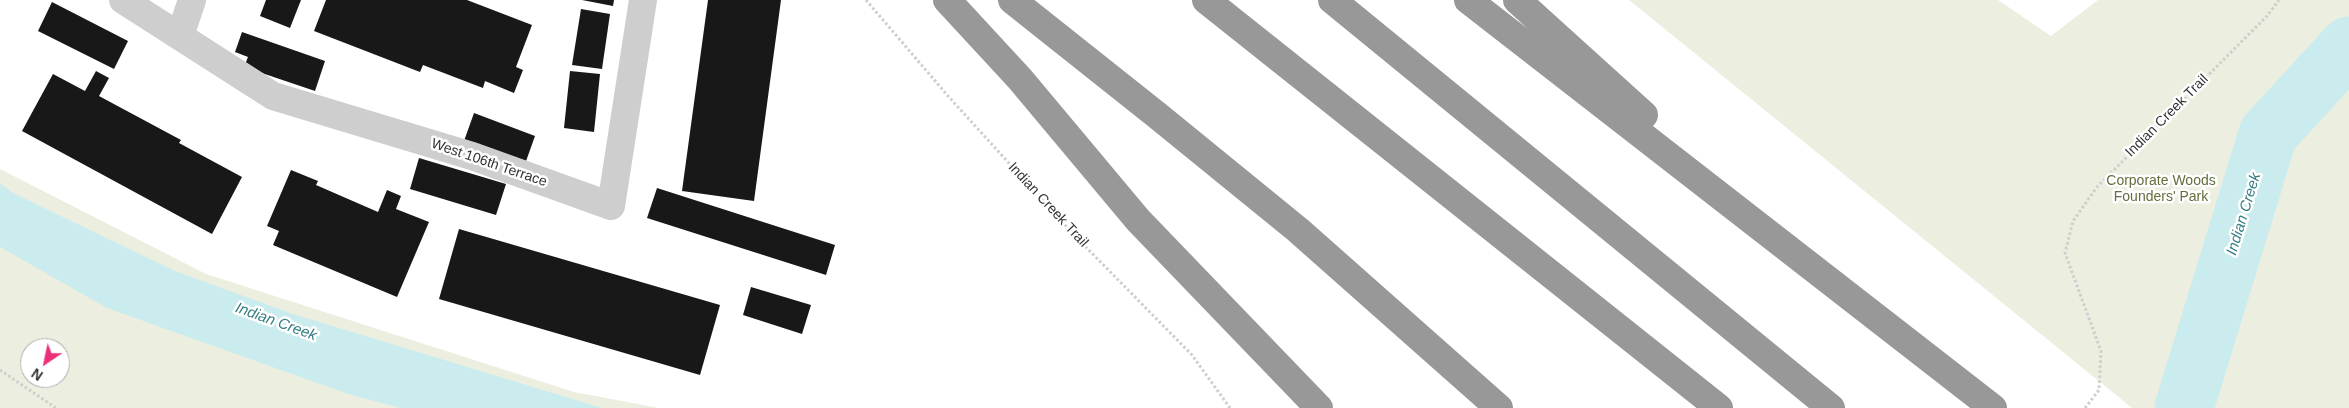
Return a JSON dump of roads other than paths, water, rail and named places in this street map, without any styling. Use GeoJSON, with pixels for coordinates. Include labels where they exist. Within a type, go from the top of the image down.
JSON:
{"type":"FeatureCollection","features":[{"type":"Feature","properties":{"kind":"highway"},"geometry":{"type":"LineString","coordinates":[[948,0],[1020,78],[1138,220],[1319,408]]}},
{"type":"Feature","properties":{"kind":"highway"},"geometry":{"type":"LineString","coordinates":[[1012,0],[1298,230],[1499,408]]}},
{"type":"Feature","properties":{"kind":"highway"},"geometry":{"type":"LineString","coordinates":[[1206,0],[1719,408]]}},
{"type":"Feature","properties":{"kind":"highway"},"geometry":{"type":"LineString","coordinates":[[1332,0],[1831,408]]}},
{"type":"Feature","properties":{"kind":"highway"},"geometry":{"type":"LineString","coordinates":[[1468,0],[1990,405]]}},
{"type":"Feature","properties":{"kind":"highway"},"geometry":{"type":"LineString","coordinates":[[1517,0],[1797,254]]}},
{"type":"Feature","properties":{"kind":"street","name":"West 106th Terrace"},"geometry":{"type":"LineString","coordinates":[[123,0],[273,96],[472,156],[612,206],[643,0]]}},
{"type":"Feature","properties":{"kind":"street"},"geometry":{"type":"LineString","coordinates":[[180,36],[192,0]]}},
{"type":"Feature","properties":{"kind":"water"},"geometry":{"type":"Polygon","coordinates":[[[0,183],[13,193],[175,271],[293,314],[602,408],[401,408],[351,395],[107,308],[0,247],[0,183]]]}},
{"type":"Feature","properties":{"kind":"waterway","name":"Indian Creek"},"geometry":{"type":"LineString","coordinates":[[2184,408],[2268,134],[2349,46]]}},
{"type":"Feature","properties":{"kind":"park label","name":"Corporate Woods Founders' Park"},"geometry":{"type":"Point","coordinates":[2161,190]}}]}
